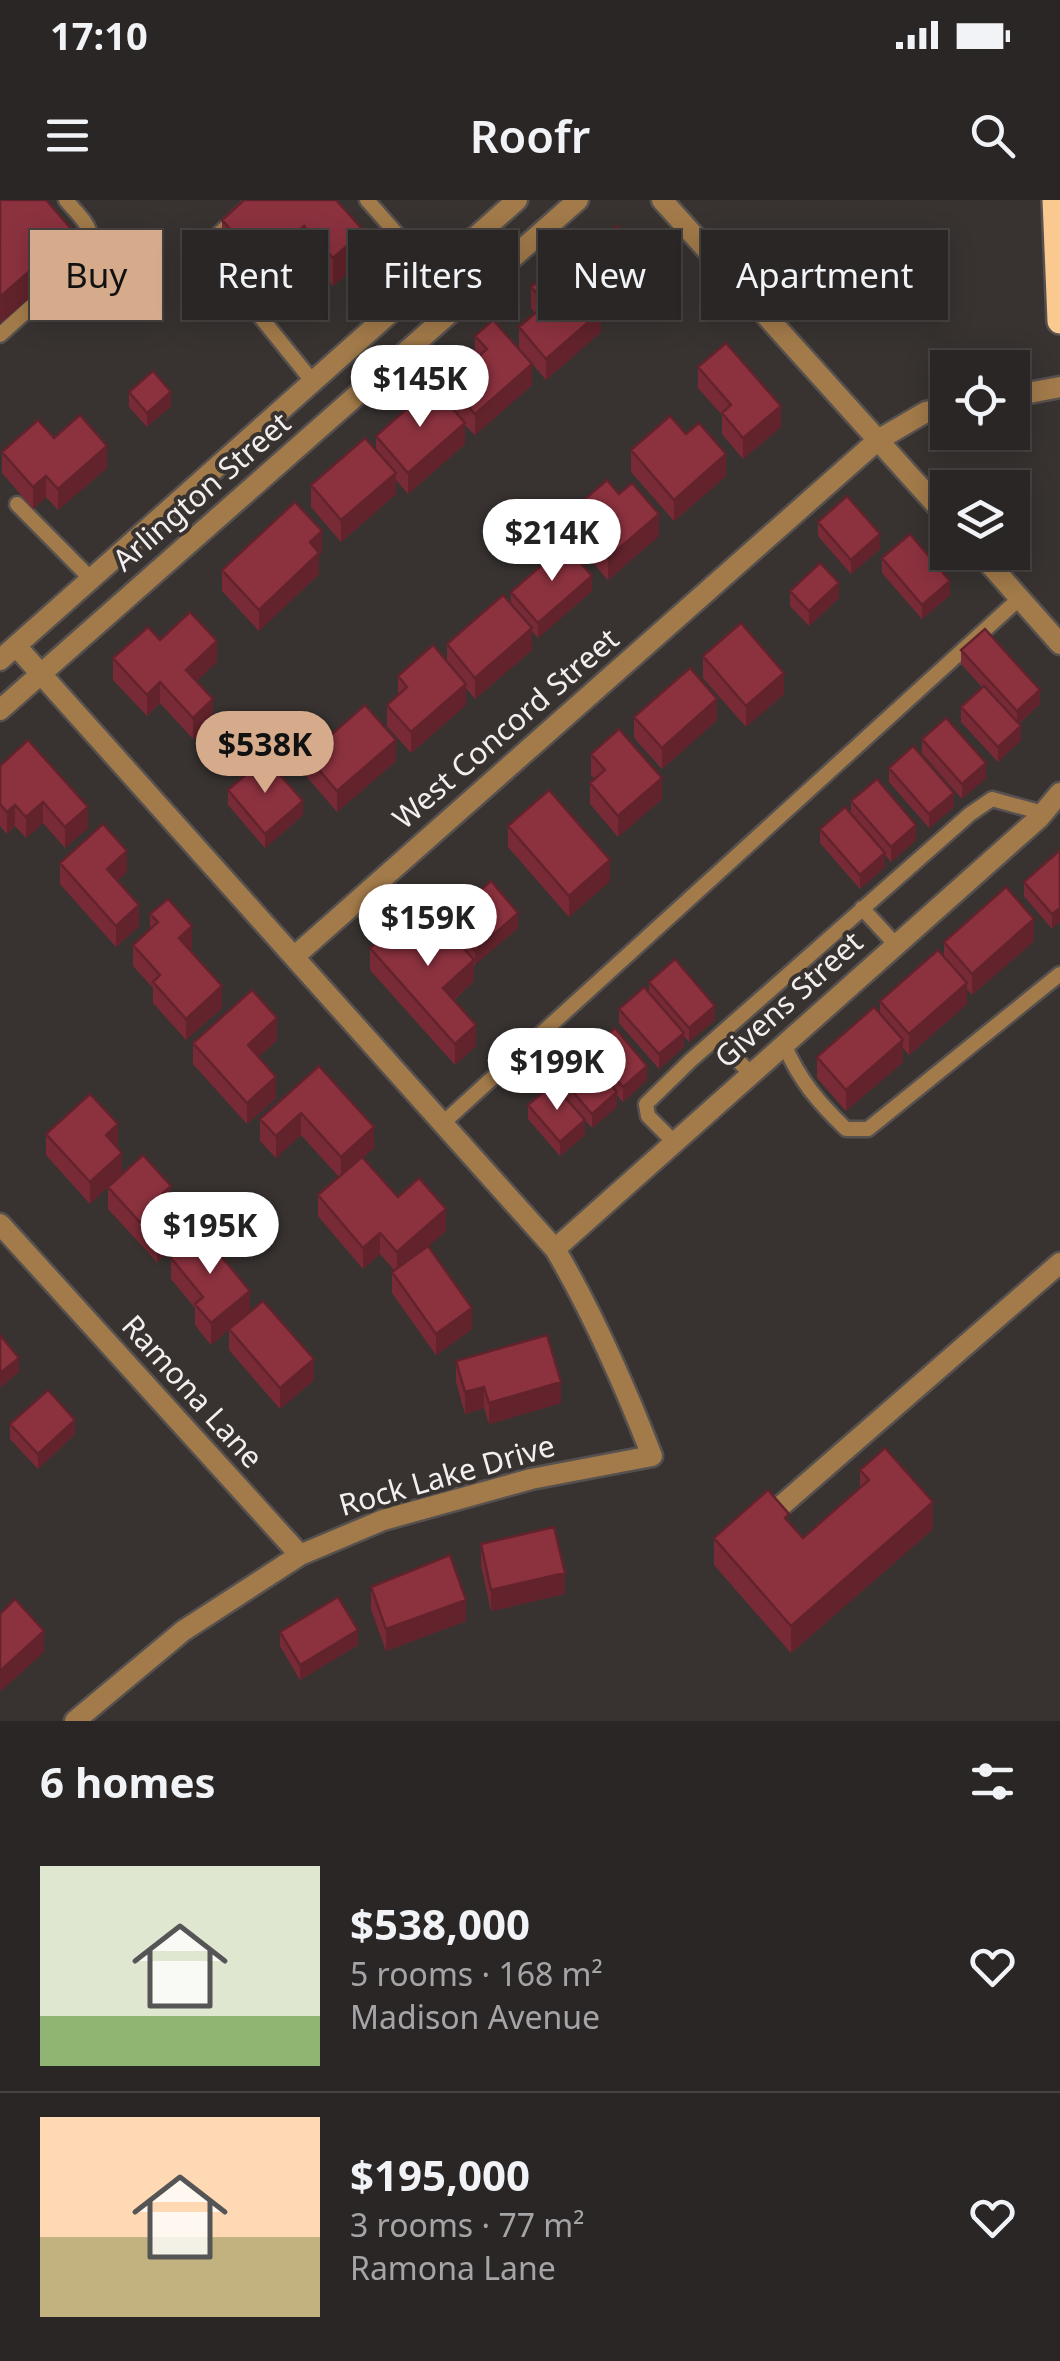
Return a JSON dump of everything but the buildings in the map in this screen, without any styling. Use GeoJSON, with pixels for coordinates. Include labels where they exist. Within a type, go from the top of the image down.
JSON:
{"type":"FeatureCollection","features":[{"type":"Feature","properties":{"kind":"main road"},"geometry":{"type":"LineString","coordinates":[[1055,200],[1060,320]]}},
{"type":"Feature","properties":{"kind":"street","name":"Arlington Street"},"geometry":{"type":"LineString","coordinates":[[484,230],[518,200]]}},
{"type":"Feature","properties":{"kind":"street","name":"Arlington Street"},"geometry":{"type":"LineString","coordinates":[[0,710],[578,200]]}},
{"type":"Feature","properties":{"kind":"street"},"geometry":{"type":"LineString","coordinates":[[662,200],[930,498]]}},
{"type":"Feature","properties":{"kind":"street","name":"Arlington Street"},"geometry":{"type":"LineString","coordinates":[[8,653],[383,320]]}},
{"type":"Feature","properties":{"kind":"street"},"geometry":{"type":"LineString","coordinates":[[1030,393],[1060,387]]}},
{"type":"Feature","properties":{"kind":"street","name":"West Concord Street"},"geometry":{"type":"LineString","coordinates":[[295,956],[878,440],[930,411]]}},
{"type":"Feature","properties":{"kind":"street"},"geometry":{"type":"LineString","coordinates":[[995,570],[1060,644]]}},
{"type":"Feature","properties":{"kind":"street"},"geometry":{"type":"LineString","coordinates":[[8,653],[41,674],[555,1248]]}},
{"type":"Feature","properties":{"kind":"street","name":"Givens Street"},"geometry":{"type":"LineString","coordinates":[[555,1248],[1043,813],[1060,793]]}},
{"type":"Feature","properties":{"kind":"street","name":"Ramona Lane"},"geometry":{"type":"LineString","coordinates":[[0,1224],[300,1554]]}},
{"type":"Feature","properties":{"kind":"street","name":"Rock Lake Drive"},"geometry":{"type":"LineString","coordinates":[[75,1721],[183,1631],[300,1554],[383,1520],[531,1478],[652,1456],[621,1375],[582,1293],[555,1248]]}},
{"type":"Feature","properties":{"kind":"street"},"geometry":{"type":"LineString","coordinates":[[782,1505],[1060,1263]]}},
{"type":"Feature","properties":{"kind":"lane"},"geometry":{"type":"LineString","coordinates":[[0,335],[83,260],[92,246],[91,231],[66,200]]}},
{"type":"Feature","properties":{"kind":"lane"},"geometry":{"type":"LineString","coordinates":[[256,200],[209,243],[213,258],[313,382]]}},
{"type":"Feature","properties":{"kind":"lane"},"geometry":{"type":"LineString","coordinates":[[367,200],[393,230]]}},
{"type":"Feature","properties":{"kind":"lane"},"geometry":{"type":"LineString","coordinates":[[17,504],[91,579]]}},
{"type":"Feature","properties":{"kind":"lane"},"geometry":{"type":"LineString","coordinates":[[443,1123],[1020,598]]}},
{"type":"Feature","properties":{"kind":"lane"},"geometry":{"type":"LineString","coordinates":[[674,1142],[648,1116],[646,1104],[716,1038],[970,814],[992,799],[1043,813]]}},
{"type":"Feature","properties":{"kind":"lane"},"geometry":{"type":"LineString","coordinates":[[862,908],[896,945]]}},
{"type":"Feature","properties":{"kind":"lane"},"geometry":{"type":"LineString","coordinates":[[784,1044],[813,1098],[846,1129],[868,1128],[1060,974]]}},
{"type":"Feature","properties":{"kind":"lane"},"geometry":{"type":"LineString","coordinates":[[716,1038],[750,1074]]}}]}
